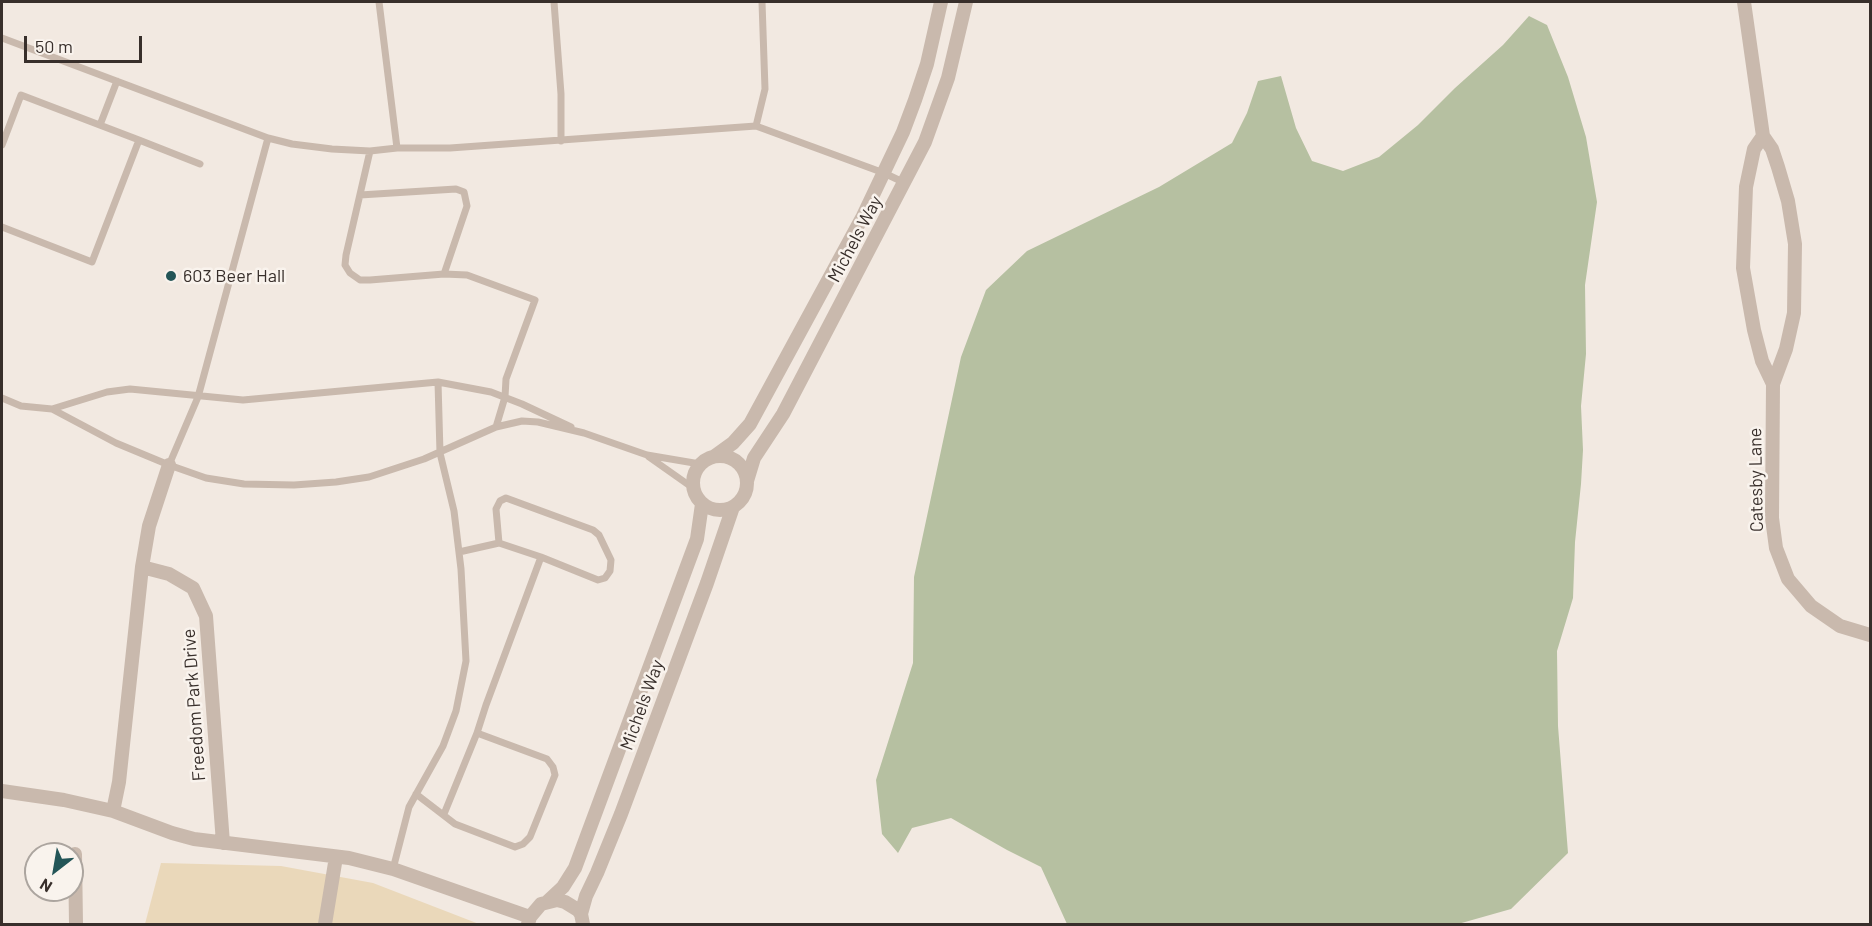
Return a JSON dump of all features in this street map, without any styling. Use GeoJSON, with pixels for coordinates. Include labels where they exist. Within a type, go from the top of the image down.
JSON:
{"type":"FeatureCollection","features":[{"type":"Feature","properties":{"kind":"street","name":"Michels Way"},"geometry":{"type":"LineString","coordinates":[[715,456],[733,443],[754,419],[884,173],[903,132],[927,64],[941,2]]}},
{"type":"Feature","properties":{"kind":"street","name":"Michels Way"},"geometry":{"type":"LineString","coordinates":[[747,481],[754,458],[783,414],[905,183],[936,116],[955,55],[966,2]]}},
{"type":"Feature","properties":{"kind":"street","name":"Catesby Lane"},"geometry":{"type":"LineString","coordinates":[[1744,2],[1763,136],[1772,149],[1778,167],[1788,201],[1795,244],[1794,314],[1786,349],[1773,384],[1773,526],[1776,548],[1781,565],[1797,591],[1824,617],[1840,626],[1870,635]]}},
{"type":"Feature","properties":{"kind":"street","name":"Catesby Lane"},"geometry":{"type":"LineString","coordinates":[[1763,136],[1754,149],[1746,187],[1743,268],[1747,297],[1762,361],[1773,384]]}},
{"type":"Feature","properties":{"kind":"street"},"geometry":{"type":"LineString","coordinates":[[715,456],[733,459],[745,472],[747,481],[744,496],[733,507],[717,510],[702,504],[693,489],[695,471],[700,464],[715,456]]}},
{"type":"Feature","properties":{"kind":"street"},"geometry":{"type":"LineString","coordinates":[[113,811],[119,782],[142,567],[149,526],[169,465]]}},
{"type":"Feature","properties":{"kind":"street","name":"Michels Way"},"geometry":{"type":"LineString","coordinates":[[529,921],[541,904],[548,901],[563,887],[574,868],[697,539],[702,504]]}},
{"type":"Feature","properties":{"kind":"street","name":"Michels Way"},"geometry":{"type":"LineString","coordinates":[[582,919],[586,896],[621,814],[733,507]]}},
{"type":"Feature","properties":{"kind":"street","name":"Freedom Park Drive"},"geometry":{"type":"LineString","coordinates":[[142,567],[169,574],[193,588],[206,616],[223,843]]}},
{"type":"Feature","properties":{"kind":"street"},"geometry":{"type":"LineString","coordinates":[[2,791],[64,800],[113,811],[194,839],[336,856],[393,869],[529,921]]}},
{"type":"Feature","properties":{"kind":"street"},"geometry":{"type":"LineString","coordinates":[[325,924],[336,856]]}},
{"type":"Feature","properties":{"kind":"street"},"geometry":{"type":"LineString","coordinates":[[548,901],[565,902],[582,919]]}},
{"type":"Feature","properties":{"kind":"street"},"geometry":{"type":"LineString","coordinates":[[76,902],[76,924]]}},
{"type":"Feature","properties":{"kind":"lane"},"geometry":{"type":"LineString","coordinates":[[379,2],[397,148]]}},
{"type":"Feature","properties":{"kind":"lane"},"geometry":{"type":"LineString","coordinates":[[554,2],[561,94],[561,141]]}},
{"type":"Feature","properties":{"kind":"lane"},"geometry":{"type":"LineString","coordinates":[[756,126],[765,89],[762,2]]}},
{"type":"Feature","properties":{"kind":"lane"},"geometry":{"type":"LineString","coordinates":[[2,38],[268,138],[292,144],[370,150],[450,148],[756,126],[884,173],[905,183]]}},
{"type":"Feature","properties":{"kind":"lane"},"geometry":{"type":"LineString","coordinates":[[100,125],[117,81]]}},
{"type":"Feature","properties":{"kind":"lane"},"geometry":{"type":"LineString","coordinates":[[2,145],[21,94],[200,164]]}},
{"type":"Feature","properties":{"kind":"lane"},"geometry":{"type":"LineString","coordinates":[[169,465],[198,397],[268,138]]}},
{"type":"Feature","properties":{"kind":"lane"},"geometry":{"type":"LineString","coordinates":[[2,227],[92,262],[139,140]]}},
{"type":"Feature","properties":{"kind":"lane"},"geometry":{"type":"LineString","coordinates":[[370,150],[346,255],[345,265],[350,273],[360,280],[467,274],[535,300],[506,379],[505,397],[496,427]]}},
{"type":"Feature","properties":{"kind":"lane"},"geometry":{"type":"LineString","coordinates":[[360,195],[456,189],[464,192],[467,206],[444,274]]}},
{"type":"Feature","properties":{"kind":"lane"},"geometry":{"type":"LineString","coordinates":[[393,869],[409,807],[443,746],[456,711],[466,661],[454,511],[440,453],[438,382]]}},
{"type":"Feature","properties":{"kind":"lane"},"geometry":{"type":"LineString","coordinates":[[2,398],[21,406],[52,409],[107,393],[130,389],[198,397],[254,400],[438,382],[491,392],[584,433],[647,456],[700,464]]}},
{"type":"Feature","properties":{"kind":"lane"},"geometry":{"type":"LineString","coordinates":[[52,409],[116,443],[169,465],[206,478],[244,484],[294,485],[369,477],[440,453],[496,427],[522,421],[538,422],[584,433]]}},
{"type":"Feature","properties":{"kind":"lane"},"geometry":{"type":"LineString","coordinates":[[647,456],[693,489]]}},
{"type":"Feature","properties":{"kind":"lane"},"geometry":{"type":"LineString","coordinates":[[459,552],[499,543],[598,580],[605,578],[610,571],[611,560],[599,535],[593,530],[506,498],[500,501],[496,509],[499,543]]}},
{"type":"Feature","properties":{"kind":"lane"},"geometry":{"type":"LineString","coordinates":[[444,814],[477,734],[541,557]]}},
{"type":"Feature","properties":{"kind":"lane"},"geometry":{"type":"LineString","coordinates":[[416,794],[455,824],[515,847],[523,844],[530,837],[555,775],[553,767],[547,759],[477,734]]}},
{"type":"Feature","properties":{"kind":"green space"},"geometry":{"type":"Polygon","coordinates":[[[1529,16],[1547,25],[1568,77],[1586,137],[1597,202],[1585,285],[1586,354],[1581,406],[1583,450],[1573,598],[1557,651],[1558,726],[1568,853],[1511,909],[1458,924],[1067,924],[1041,867],[951,818],[912,828],[898,853],[882,834],[876,780],[913,663],[914,577],[961,357],[986,290],[1027,251],[1159,187],[1232,143],[1247,113],[1258,81],[1281,76],[1296,128],[1312,161],[1343,171],[1379,157],[1418,125],[1503,45],[1529,16]]]}},
{"type":"Feature","properties":{"kind":"sand"},"geometry":{"type":"Polygon","coordinates":[[[161,863],[281,866],[373,883],[479,924],[145,924],[161,863]]]}},
{"type":"Feature","properties":{"kind":"place","name":"603 Beer Hall"},"geometry":{"type":"Point","coordinates":[171,276]}}]}
